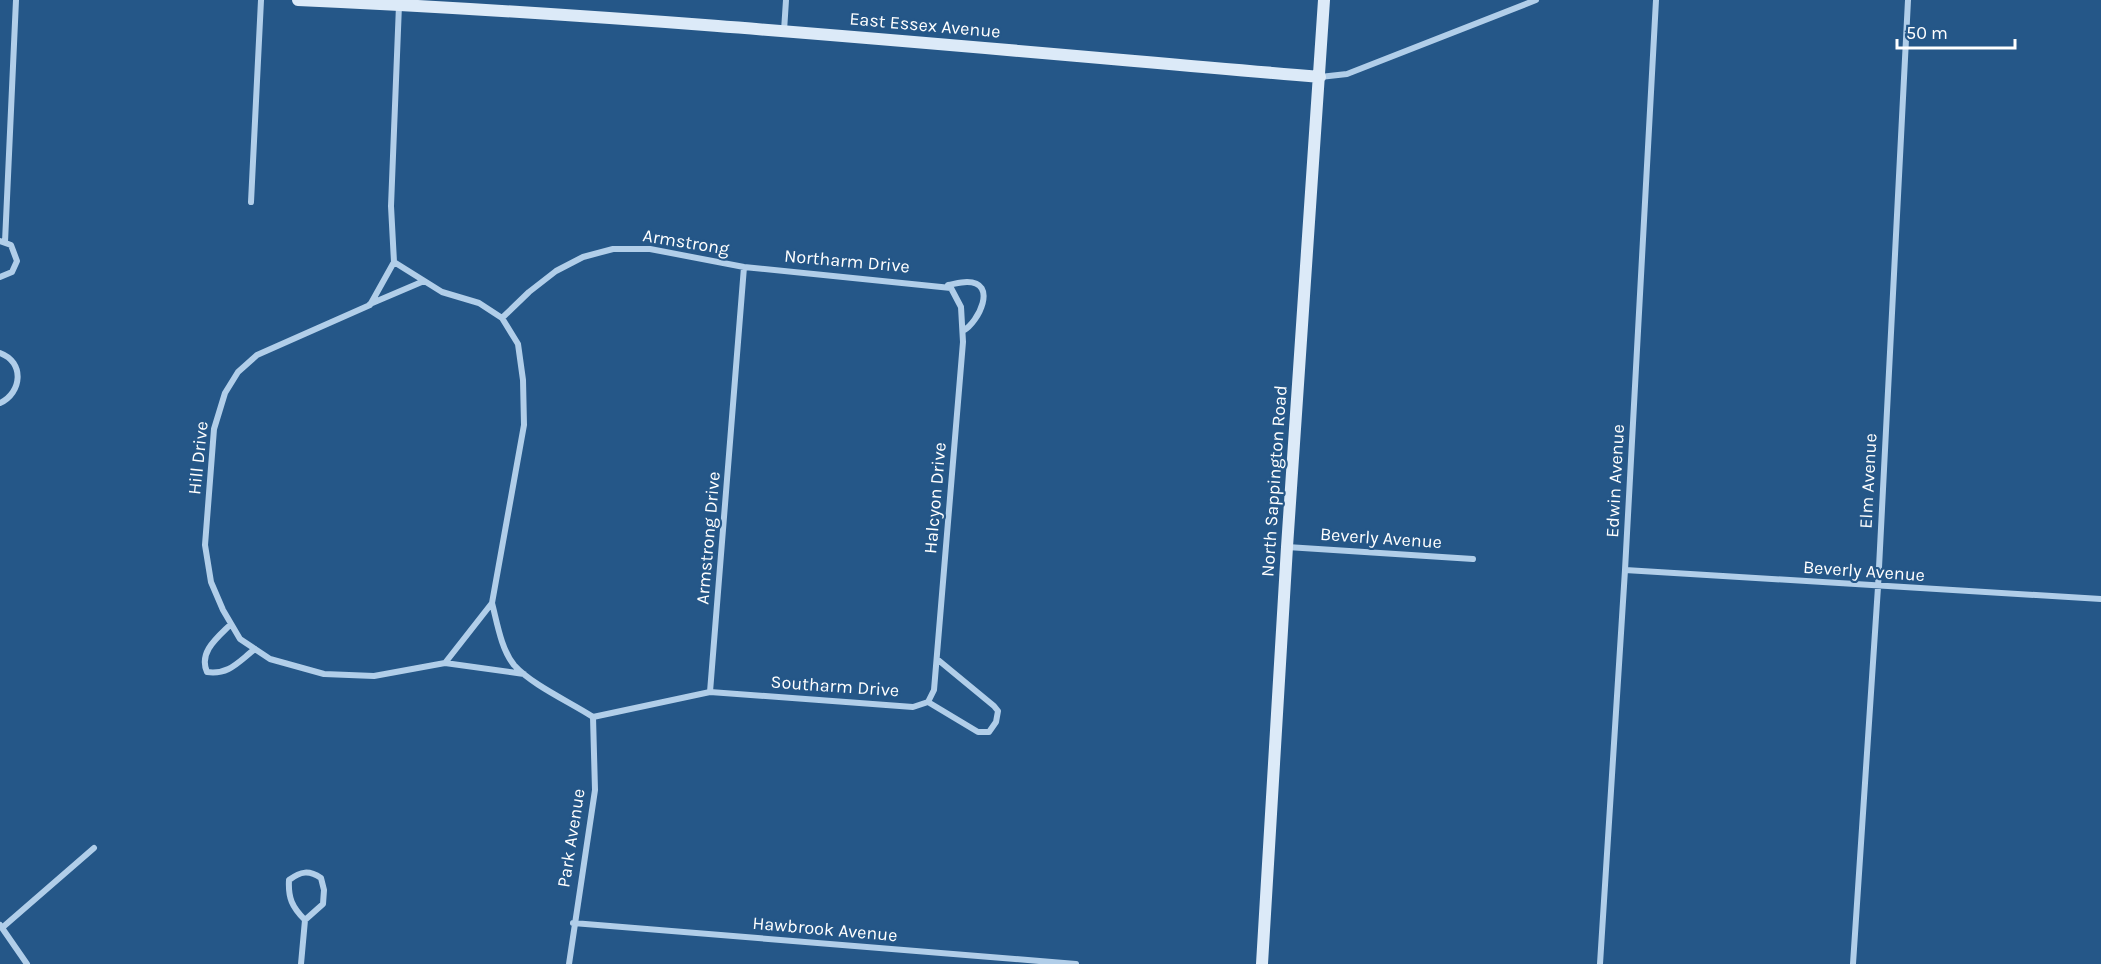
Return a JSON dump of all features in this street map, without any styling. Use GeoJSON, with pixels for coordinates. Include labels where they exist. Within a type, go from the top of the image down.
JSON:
{"type":"FeatureCollection","features":[{"type":"Feature","properties":{"kind":"street"},"geometry":{"type":"LineString","coordinates":[[0,277],[12,272],[17,261],[15,250],[3,241],[16,0]]}},
{"type":"Feature","properties":{"kind":"street"},"geometry":{"type":"LineString","coordinates":[[251,202],[261,0]]}},
{"type":"Feature","properties":{"kind":"street","name":"East Essex Avenue"},"geometry":{"type":"LineString","coordinates":[[298,0],[427,3],[1320,77],[1347,74],[1536,0]]}},
{"type":"Feature","properties":{"kind":"street"},"geometry":{"type":"LineString","coordinates":[[784,31],[786,0]]}},
{"type":"Feature","properties":{"kind":"street","name":"North Sappington Road"},"geometry":{"type":"LineString","coordinates":[[1262,964],[1287,547],[1324,0]]}},
{"type":"Feature","properties":{"kind":"street","name":"Edwin Avenue"},"geometry":{"type":"LineString","coordinates":[[1600,964],[1625,570],[1656,0]]}},
{"type":"Feature","properties":{"kind":"street","name":"Elm Avenue"},"geometry":{"type":"LineString","coordinates":[[1853,964],[1878,587],[1908,0]]}},
{"type":"Feature","properties":{"kind":"street"},"geometry":{"type":"LineString","coordinates":[[370,305],[394,262],[391,206],[399,4]]}},
{"type":"Feature","properties":{"kind":"street","name":"Armstrong"},"geometry":{"type":"LineString","coordinates":[[501,318],[556,271],[582,257],[613,249],[650,249],[744,267]]}},
{"type":"Feature","properties":{"kind":"street","name":"Hill Drive"},"geometry":{"type":"LineString","coordinates":[[394,262],[442,292],[479,303],[501,318],[518,344],[523,380],[524,425],[492,603],[499,631],[513,663],[524,674],[593,717]]}},
{"type":"Feature","properties":{"kind":"street","name":"Northarm Drive"},"geometry":{"type":"LineString","coordinates":[[744,267],[948,285],[967,282],[976,284],[982,290],[983,306],[972,326],[963,331]]}},
{"type":"Feature","properties":{"kind":"street","name":"Armstrong Drive"},"geometry":{"type":"LineString","coordinates":[[710,692],[744,267]]}},
{"type":"Feature","properties":{"kind":"street","name":"Hill Drive"},"geometry":{"type":"LineString","coordinates":[[424,281],[257,355],[238,372],[225,393],[214,429],[205,545],[211,582],[240,639],[270,659],[324,674],[374,676],[445,663],[524,674]]}},
{"type":"Feature","properties":{"kind":"street","name":"Halcyon Drive"},"geometry":{"type":"LineString","coordinates":[[928,702],[934,690],[937,659],[963,331],[962,306],[948,285]]}},
{"type":"Feature","properties":{"kind":"street"},"geometry":{"type":"LineString","coordinates":[[0,353],[12,361],[18,377],[13,394],[0,403]]}},
{"type":"Feature","properties":{"kind":"street","name":"Beverly Avenue"},"geometry":{"type":"LineString","coordinates":[[1287,547],[1473,559]]}},
{"type":"Feature","properties":{"kind":"street","name":"Beverly Avenue"},"geometry":{"type":"LineString","coordinates":[[1625,570],[2101,599]]}},
{"type":"Feature","properties":{"kind":"street","name":"Hill Drive"},"geometry":{"type":"LineString","coordinates":[[445,663],[492,603]]}},
{"type":"Feature","properties":{"kind":"street"},"geometry":{"type":"LineString","coordinates":[[231,624],[206,651],[203,664],[207,672],[219,674],[232,669],[255,649]]}},
{"type":"Feature","properties":{"kind":"street"},"geometry":{"type":"LineString","coordinates":[[928,702],[978,732],[988,732],[996,722],[998,711],[994,706],[937,659]]}},
{"type":"Feature","properties":{"kind":"street"},"geometry":{"type":"LineString","coordinates":[[593,717],[710,692]]}},
{"type":"Feature","properties":{"kind":"street","name":"Southarm Drive"},"geometry":{"type":"LineString","coordinates":[[710,692],[913,707],[928,702]]}},
{"type":"Feature","properties":{"kind":"street","name":"Park Avenue"},"geometry":{"type":"LineString","coordinates":[[568,964],[595,790],[593,717]]}},
{"type":"Feature","properties":{"kind":"street"},"geometry":{"type":"LineString","coordinates":[[27,964],[1,926],[94,848]]}},
{"type":"Feature","properties":{"kind":"street"},"geometry":{"type":"LineString","coordinates":[[301,964],[305,920],[323,904],[324,890],[321,878],[312,872],[298,873],[289,880],[288,895],[294,910],[305,920]]}},
{"type":"Feature","properties":{"kind":"street","name":"Hawbrook Avenue"},"geometry":{"type":"LineString","coordinates":[[573,923],[1076,964]]}}]}
